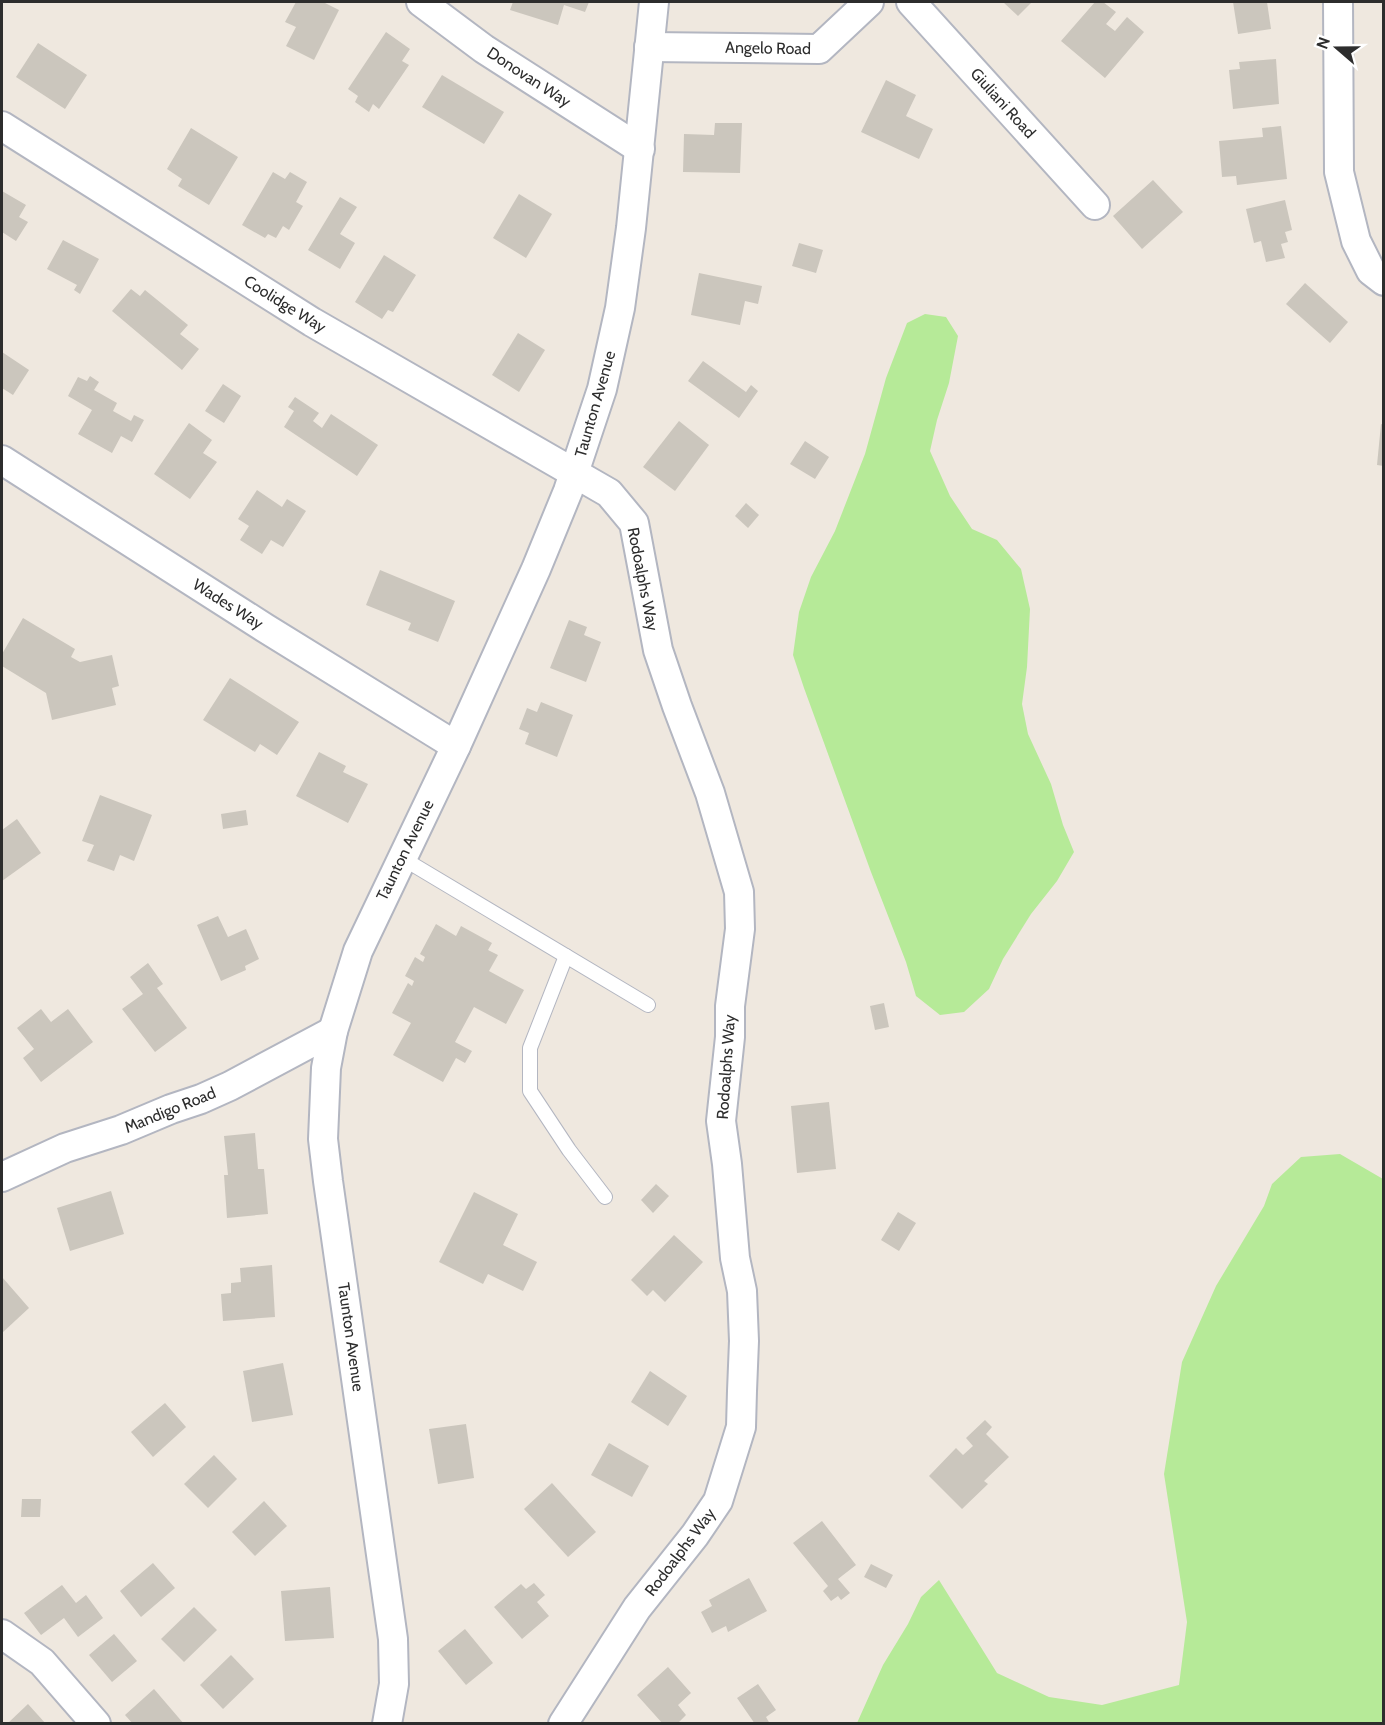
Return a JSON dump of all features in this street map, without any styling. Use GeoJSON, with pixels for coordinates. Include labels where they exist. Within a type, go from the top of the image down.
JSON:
{"type":"FeatureCollection","features":[{"type":"Feature","properties":{"kind":"street","name":"Donovan Way"},"geometry":{"type":"LineString","coordinates":[[421,2],[484,49],[639,149]]}},
{"type":"Feature","properties":{"kind":"street","name":"Taunton Avenue"},"geometry":{"type":"LineString","coordinates":[[387,1724],[394,1684],[393,1639],[323,1139],[326,1068],[333,1031],[358,951],[456,746],[536,569],[574,473],[602,389],[620,308],[654,2]]}},
{"type":"Feature","properties":{"kind":"street","name":"Angelo Road"},"geometry":{"type":"LineString","coordinates":[[649,47],[819,49],[869,2]]}},
{"type":"Feature","properties":{"kind":"street","name":"Giuliani Road"},"geometry":{"type":"LineString","coordinates":[[911,2],[1095,205]]}},
{"type":"Feature","properties":{"kind":"street"},"geometry":{"type":"LineString","coordinates":[[1338,2],[1339,172],[1356,241],[1371,271],[1383,280]]}},
{"type":"Feature","properties":{"kind":"street","name":"Coolidge Way"},"geometry":{"type":"LineString","coordinates":[[2,126],[312,322],[574,473]]}},
{"type":"Feature","properties":{"kind":"street","name":"Wades Way"},"geometry":{"type":"LineString","coordinates":[[2,460],[255,622],[456,746]]}},
{"type":"Feature","properties":{"kind":"street","name":"Rodoalphs Way"},"geometry":{"type":"LineString","coordinates":[[563,1724],[637,1608],[695,1535],[718,1501],[741,1427],[744,1341],[742,1292],[735,1258],[728,1164],[721,1121],[730,1037],[730,1006],[740,929],[739,892],[710,793],[658,650],[634,522],[609,493],[574,473]]}},
{"type":"Feature","properties":{"kind":"street","name":"Mandigo Road"},"geometry":{"type":"LineString","coordinates":[[2,1177],[65,1148],[121,1130],[201,1099],[333,1031]]}},
{"type":"Feature","properties":{"kind":"street"},"geometry":{"type":"LineString","coordinates":[[2,1634],[42,1662],[96,1724]]}},
{"type":"Feature","properties":{"kind":"lane"},"geometry":{"type":"LineString","coordinates":[[402,858],[648,1005]]}},
{"type":"Feature","properties":{"kind":"lane"},"geometry":{"type":"LineString","coordinates":[[567,957],[531,1048],[530,1091],[569,1150],[605,1197]]}},
{"type":"Feature","properties":{"kind":"green space"},"geometry":{"type":"Polygon","coordinates":[[[925,314],[946,317],[958,336],[949,383],[930,451],[950,496],[972,529],[997,540],[1021,569],[1030,609],[1027,667],[1022,704],[1028,734],[1051,784],[1074,852],[1057,881],[1031,914],[1003,959],[989,989],[964,1012],[940,1015],[916,996],[906,962],[793,655],[799,612],[811,577],[835,531],[865,454],[886,378],[907,323],[925,314]]]}},
{"type":"Feature","properties":{"kind":"green space"},"geometry":{"type":"Polygon","coordinates":[[[1340,1154],[1383,1179],[1383,1723],[857,1723],[883,1665],[908,1624],[921,1597],[939,1580],[997,1673],[1049,1697],[1102,1705],[1179,1685],[1187,1622],[1164,1474],[1182,1362],[1216,1286],[1264,1206],[1272,1184],[1301,1157],[1340,1154]]]}},
{"type":"Feature","properties":{"kind":"building"},"geometry":{"type":"Polygon","coordinates":[[[296,2],[323,2],[339,10],[314,60],[286,46],[296,27],[285,22],[296,2]]]}},
{"type":"Feature","properties":{"kind":"building"},"geometry":{"type":"Polygon","coordinates":[[[513,2],[589,2],[585,12],[564,5],[558,25],[510,10],[513,2]]]}},
{"type":"Feature","properties":{"kind":"building"},"geometry":{"type":"Polygon","coordinates":[[[1003,2],[1032,2],[1018,16],[1003,2]]]}},
{"type":"Feature","properties":{"kind":"building"},"geometry":{"type":"Polygon","coordinates":[[[1095,2],[1103,2],[1116,12],[1106,24],[1115,31],[1127,17],[1144,32],[1105,78],[1061,41],[1095,2]]]}},
{"type":"Feature","properties":{"kind":"building"},"geometry":{"type":"Polygon","coordinates":[[[1233,2],[1267,2],[1271,29],[1238,34],[1233,2]]]}},
{"type":"Feature","properties":{"kind":"building"},"geometry":{"type":"Polygon","coordinates":[[[386,32],[410,49],[402,61],[409,65],[379,109],[373,104],[369,112],[355,102],[358,96],[348,89],[386,32]]]}},
{"type":"Feature","properties":{"kind":"building"},"geometry":{"type":"Polygon","coordinates":[[[38,43],[87,75],[65,109],[16,77],[38,43]]]}},
{"type":"Feature","properties":{"kind":"building"},"geometry":{"type":"Polygon","coordinates":[[[1276,59],[1279,104],[1233,109],[1229,70],[1240,69],[1239,62],[1276,59]]]}},
{"type":"Feature","properties":{"kind":"building"},"geometry":{"type":"Polygon","coordinates":[[[442,75],[504,112],[484,144],[422,107],[442,75]]]}},
{"type":"Feature","properties":{"kind":"building"},"geometry":{"type":"Polygon","coordinates":[[[886,80],[916,95],[906,116],[933,129],[919,159],[861,132],[886,80]]]}},
{"type":"Feature","properties":{"kind":"building"},"geometry":{"type":"Polygon","coordinates":[[[715,123],[742,123],[740,173],[683,172],[684,134],[714,135],[715,123]]]}},
{"type":"Feature","properties":{"kind":"building"},"geometry":{"type":"Polygon","coordinates":[[[1281,126],[1287,179],[1237,185],[1236,176],[1222,177],[1219,141],[1263,137],[1262,128],[1281,126]]]}},
{"type":"Feature","properties":{"kind":"building"},"geometry":{"type":"Polygon","coordinates":[[[191,128],[238,157],[209,205],[178,186],[182,179],[167,169],[191,128]]]}},
{"type":"Feature","properties":{"kind":"building"},"geometry":{"type":"Polygon","coordinates":[[[273,172],[285,179],[290,172],[307,182],[296,202],[303,206],[289,230],[283,226],[276,238],[268,234],[265,238],[242,225],[273,172]]]}},
{"type":"Feature","properties":{"kind":"building"},"geometry":{"type":"Polygon","coordinates":[[[1153,180],[1183,212],[1142,249],[1113,216],[1153,180]]]}},
{"type":"Feature","properties":{"kind":"building"},"geometry":{"type":"Polygon","coordinates":[[[2,191],[26,205],[19,217],[28,222],[16,241],[2,232],[2,191]]]}},
{"type":"Feature","properties":{"kind":"building"},"geometry":{"type":"Polygon","coordinates":[[[519,194],[552,214],[526,258],[493,238],[519,194]]]}},
{"type":"Feature","properties":{"kind":"building"},"geometry":{"type":"Polygon","coordinates":[[[340,197],[357,207],[340,234],[355,243],[340,269],[308,250],[340,197]]]}},
{"type":"Feature","properties":{"kind":"building"},"geometry":{"type":"Polygon","coordinates":[[[1285,200],[1292,230],[1285,232],[1288,242],[1281,244],[1285,258],[1266,262],[1261,241],[1254,243],[1246,209],[1285,200]]]}},
{"type":"Feature","properties":{"kind":"building"},"geometry":{"type":"Polygon","coordinates":[[[63,240],[99,259],[80,294],[74,290],[77,285],[47,269],[63,240]]]}},
{"type":"Feature","properties":{"kind":"building"},"geometry":{"type":"Polygon","coordinates":[[[799,243],[823,250],[816,273],[792,266],[799,243]]]}},
{"type":"Feature","properties":{"kind":"building"},"geometry":{"type":"Polygon","coordinates":[[[384,255],[416,275],[393,312],[388,310],[382,319],[355,302],[384,255]]]}},
{"type":"Feature","properties":{"kind":"building"},"geometry":{"type":"Polygon","coordinates":[[[699,273],[762,286],[758,304],[745,301],[740,325],[691,315],[699,273]]]}},
{"type":"Feature","properties":{"kind":"building"},"geometry":{"type":"Polygon","coordinates":[[[1305,283],[1348,322],[1330,343],[1286,304],[1305,283]]]}},
{"type":"Feature","properties":{"kind":"building"},"geometry":{"type":"Polygon","coordinates":[[[131,289],[140,296],[145,290],[188,325],[180,334],[199,349],[182,370],[112,311],[131,289]]]}},
{"type":"Feature","properties":{"kind":"building"},"geometry":{"type":"Polygon","coordinates":[[[518,333],[545,350],[519,392],[492,375],[518,333]]]}},
{"type":"Feature","properties":{"kind":"building"},"geometry":{"type":"Polygon","coordinates":[[[2,352],[29,370],[13,395],[2,388],[2,352]]]}},
{"type":"Feature","properties":{"kind":"building"},"geometry":{"type":"Polygon","coordinates":[[[703,361],[746,392],[751,385],[758,391],[739,418],[688,381],[703,361]]]}},
{"type":"Feature","properties":{"kind":"building"},"geometry":{"type":"Polygon","coordinates":[[[90,376],[99,382],[94,390],[117,403],[113,411],[131,421],[134,415],[144,420],[132,442],[121,436],[112,453],[78,434],[92,410],[68,396],[78,377],[87,381],[90,376]]]}},
{"type":"Feature","properties":{"kind":"building"},"geometry":{"type":"Polygon","coordinates":[[[223,384],[241,396],[224,423],[205,411],[223,384]]]}},
{"type":"Feature","properties":{"kind":"building"},"geometry":{"type":"Polygon","coordinates":[[[295,397],[319,413],[313,421],[322,428],[331,414],[378,445],[357,476],[284,427],[294,411],[288,407],[295,397]]]}},
{"type":"Feature","properties":{"kind":"building"},"geometry":{"type":"Polygon","coordinates":[[[679,421],[709,445],[675,491],[643,467],[679,421]]]}},
{"type":"Feature","properties":{"kind":"building"},"geometry":{"type":"Polygon","coordinates":[[[189,423],[212,440],[203,453],[217,462],[190,499],[154,474],[189,423]]]}},
{"type":"Feature","properties":{"kind":"building"},"geometry":{"type":"Polygon","coordinates":[[[1381,424],[1384,425],[1384,466],[1377,465],[1381,424]]]}},
{"type":"Feature","properties":{"kind":"building"},"geometry":{"type":"Polygon","coordinates":[[[805,441],[829,457],[815,479],[790,464],[805,441]]]}},
{"type":"Feature","properties":{"kind":"building"},"geometry":{"type":"Polygon","coordinates":[[[257,490],[282,507],[287,499],[306,511],[283,547],[271,540],[262,554],[240,540],[249,526],[238,519],[257,490]]]}},
{"type":"Feature","properties":{"kind":"building"},"geometry":{"type":"Polygon","coordinates":[[[746,503],[759,515],[748,528],[735,516],[746,503]]]}},
{"type":"Feature","properties":{"kind":"building"},"geometry":{"type":"Polygon","coordinates":[[[380,570],[455,601],[438,642],[408,630],[411,623],[366,605],[380,570]]]}},
{"type":"Feature","properties":{"kind":"building"},"geometry":{"type":"Polygon","coordinates":[[[23,618],[75,649],[71,657],[80,662],[112,655],[119,686],[112,688],[116,705],[52,720],[46,693],[2,666],[2,654],[23,618]]]}},
{"type":"Feature","properties":{"kind":"building"},"geometry":{"type":"Polygon","coordinates":[[[569,620],[587,627],[584,635],[601,642],[586,682],[550,668],[569,620]]]}},
{"type":"Feature","properties":{"kind":"building"},"geometry":{"type":"Polygon","coordinates":[[[230,678],[299,722],[277,755],[260,744],[255,752],[203,720],[230,678]]]}},
{"type":"Feature","properties":{"kind":"building"},"geometry":{"type":"Polygon","coordinates":[[[541,702],[573,715],[557,757],[525,744],[529,733],[519,729],[527,708],[537,712],[541,702]]]}},
{"type":"Feature","properties":{"kind":"building"},"geometry":{"type":"Polygon","coordinates":[[[319,752],[346,766],[343,772],[368,784],[348,823],[296,796],[319,752]]]}},
{"type":"Feature","properties":{"kind":"building"},"geometry":{"type":"Polygon","coordinates":[[[100,795],[152,815],[134,861],[120,855],[114,871],[87,861],[94,845],[82,841],[100,795]]]}},
{"type":"Feature","properties":{"kind":"building"},"geometry":{"type":"Polygon","coordinates":[[[246,810],[248,825],[223,829],[221,814],[246,810]]]}},
{"type":"Feature","properties":{"kind":"building"},"geometry":{"type":"Polygon","coordinates":[[[17,819],[41,853],[2,881],[2,830],[17,819]]]}},
{"type":"Feature","properties":{"kind":"building"},"geometry":{"type":"Polygon","coordinates":[[[218,916],[228,937],[246,929],[259,959],[245,966],[246,970],[221,981],[197,925],[218,916]]]}},
{"type":"Feature","properties":{"kind":"building"},"geometry":{"type":"Polygon","coordinates":[[[436,924],[456,936],[461,926],[492,943],[488,950],[498,955],[489,971],[524,990],[506,1024],[474,1007],[455,1042],[472,1051],[465,1063],[456,1058],[443,1082],[393,1055],[411,1023],[392,1013],[408,983],[412,986],[414,981],[405,976],[415,957],[423,962],[425,957],[420,954],[436,924]]]}},
{"type":"Feature","properties":{"kind":"building"},"geometry":{"type":"Polygon","coordinates":[[[148,963],[163,984],[157,988],[187,1028],[155,1052],[122,1009],[143,994],[130,977],[148,963]]]}},
{"type":"Feature","properties":{"kind":"building"},"geometry":{"type":"Polygon","coordinates":[[[884,1003],[889,1027],[875,1030],[870,1006],[884,1003]]]}},
{"type":"Feature","properties":{"kind":"building"},"geometry":{"type":"Polygon","coordinates":[[[41,1009],[51,1022],[68,1009],[93,1042],[41,1082],[23,1058],[34,1049],[17,1028],[41,1009]]]}},
{"type":"Feature","properties":{"kind":"building"},"geometry":{"type":"Polygon","coordinates":[[[829,1102],[836,1169],[797,1173],[791,1106],[829,1102]]]}},
{"type":"Feature","properties":{"kind":"building"},"geometry":{"type":"Polygon","coordinates":[[[255,1133],[258,1169],[264,1169],[268,1214],[227,1218],[224,1175],[228,1175],[224,1136],[255,1133]]]}},
{"type":"Feature","properties":{"kind":"building"},"geometry":{"type":"Polygon","coordinates":[[[656,1184],[669,1196],[653,1213],[641,1200],[656,1184]]]}},
{"type":"Feature","properties":{"kind":"building"},"geometry":{"type":"Polygon","coordinates":[[[111,1191],[124,1234],[70,1251],[57,1208],[111,1191]]]}},
{"type":"Feature","properties":{"kind":"building"},"geometry":{"type":"Polygon","coordinates":[[[474,1192],[518,1214],[503,1245],[537,1262],[523,1291],[488,1274],[483,1284],[439,1262],[474,1192]]]}},
{"type":"Feature","properties":{"kind":"building"},"geometry":{"type":"Polygon","coordinates":[[[898,1212],[916,1223],[899,1251],[881,1240],[898,1212]]]}},
{"type":"Feature","properties":{"kind":"building"},"geometry":{"type":"Polygon","coordinates":[[[674,1235],[703,1262],[665,1302],[653,1290],[647,1296],[631,1280],[674,1235]]]}},
{"type":"Feature","properties":{"kind":"building"},"geometry":{"type":"Polygon","coordinates":[[[272,1265],[275,1317],[223,1321],[221,1294],[231,1293],[231,1283],[241,1282],[240,1268],[272,1265]]]}},
{"type":"Feature","properties":{"kind":"building"},"geometry":{"type":"Polygon","coordinates":[[[2,1277],[29,1308],[2,1333],[2,1277]]]}},
{"type":"Feature","properties":{"kind":"building"},"geometry":{"type":"Polygon","coordinates":[[[283,1363],[293,1415],[252,1422],[243,1371],[283,1363]]]}},
{"type":"Feature","properties":{"kind":"building"},"geometry":{"type":"Polygon","coordinates":[[[650,1371],[687,1396],[668,1426],[631,1402],[650,1371]]]}},
{"type":"Feature","properties":{"kind":"building"},"geometry":{"type":"Polygon","coordinates":[[[165,1403],[186,1427],[153,1457],[131,1432],[165,1403]]]}},
{"type":"Feature","properties":{"kind":"building"},"geometry":{"type":"Polygon","coordinates":[[[985,1420],[992,1427],[986,1434],[1009,1457],[984,1481],[988,1484],[962,1509],[929,1476],[956,1448],[963,1455],[973,1446],[966,1438],[985,1420]]]}},
{"type":"Feature","properties":{"kind":"building"},"geometry":{"type":"Polygon","coordinates":[[[466,1424],[474,1478],[438,1484],[429,1429],[466,1424]]]}},
{"type":"Feature","properties":{"kind":"building"},"geometry":{"type":"Polygon","coordinates":[[[609,1443],[649,1466],[632,1497],[591,1475],[609,1443]]]}},
{"type":"Feature","properties":{"kind":"building"},"geometry":{"type":"Polygon","coordinates":[[[214,1455],[237,1479],[208,1508],[184,1484],[214,1455]]]}},
{"type":"Feature","properties":{"kind":"building"},"geometry":{"type":"Polygon","coordinates":[[[552,1483],[596,1532],[568,1557],[524,1509],[552,1483]]]}},
{"type":"Feature","properties":{"kind":"building"},"geometry":{"type":"Polygon","coordinates":[[[22,1499],[41,1499],[40,1517],[21,1517],[22,1499]]]}},
{"type":"Feature","properties":{"kind":"building"},"geometry":{"type":"Polygon","coordinates":[[[264,1501],[287,1526],[255,1556],[232,1532],[264,1501]]]}},
{"type":"Feature","properties":{"kind":"building"},"geometry":{"type":"Polygon","coordinates":[[[822,1521],[856,1565],[838,1579],[850,1593],[841,1600],[838,1596],[831,1601],[823,1591],[828,1586],[793,1543],[822,1521]]]}},
{"type":"Feature","properties":{"kind":"building"},"geometry":{"type":"Polygon","coordinates":[[[153,1563],[175,1588],[141,1617],[120,1591],[153,1563]]]}},
{"type":"Feature","properties":{"kind":"building"},"geometry":{"type":"Polygon","coordinates":[[[871,1564],[893,1575],[886,1588],[864,1577],[871,1564]]]}},
{"type":"Feature","properties":{"kind":"building"},"geometry":{"type":"Polygon","coordinates":[[[749,1578],[767,1611],[728,1632],[726,1626],[712,1633],[701,1612],[712,1606],[709,1600],[749,1578]]]}},
{"type":"Feature","properties":{"kind":"building"},"geometry":{"type":"Polygon","coordinates":[[[534,1583],[545,1595],[537,1602],[549,1616],[522,1639],[494,1607],[521,1584],[526,1589],[534,1583]]]}},
{"type":"Feature","properties":{"kind":"building"},"geometry":{"type":"Polygon","coordinates":[[[62,1585],[76,1603],[86,1595],[103,1618],[78,1637],[64,1618],[41,1635],[24,1613],[62,1585]]]}},
{"type":"Feature","properties":{"kind":"building"},"geometry":{"type":"Polygon","coordinates":[[[330,1587],[334,1638],[285,1641],[281,1591],[330,1587]]]}},
{"type":"Feature","properties":{"kind":"building"},"geometry":{"type":"Polygon","coordinates":[[[194,1607],[217,1630],[184,1662],[161,1639],[194,1607]]]}},
{"type":"Feature","properties":{"kind":"building"},"geometry":{"type":"Polygon","coordinates":[[[465,1629],[493,1663],[466,1685],[438,1651],[465,1629]]]}},
{"type":"Feature","properties":{"kind":"building"},"geometry":{"type":"Polygon","coordinates":[[[114,1634],[137,1661],[112,1682],[89,1655],[114,1634]]]}},
{"type":"Feature","properties":{"kind":"building"},"geometry":{"type":"Polygon","coordinates":[[[231,1655],[254,1679],[223,1709],[200,1685],[231,1655]]]}},
{"type":"Feature","properties":{"kind":"building"},"geometry":{"type":"Polygon","coordinates":[[[668,1667],[691,1693],[678,1705],[686,1715],[677,1724],[663,1724],[637,1695],[668,1667]]]}},
{"type":"Feature","properties":{"kind":"building"},"geometry":{"type":"Polygon","coordinates":[[[758,1684],[776,1710],[766,1717],[770,1724],[755,1724],[737,1698],[758,1684]]]}},
{"type":"Feature","properties":{"kind":"building"},"geometry":{"type":"Polygon","coordinates":[[[154,1689],[184,1724],[133,1724],[125,1715],[154,1689]]]}},
{"type":"Feature","properties":{"kind":"building"},"geometry":{"type":"Polygon","coordinates":[[[28,1704],[46,1724],[7,1724],[28,1704]]]}}]}
